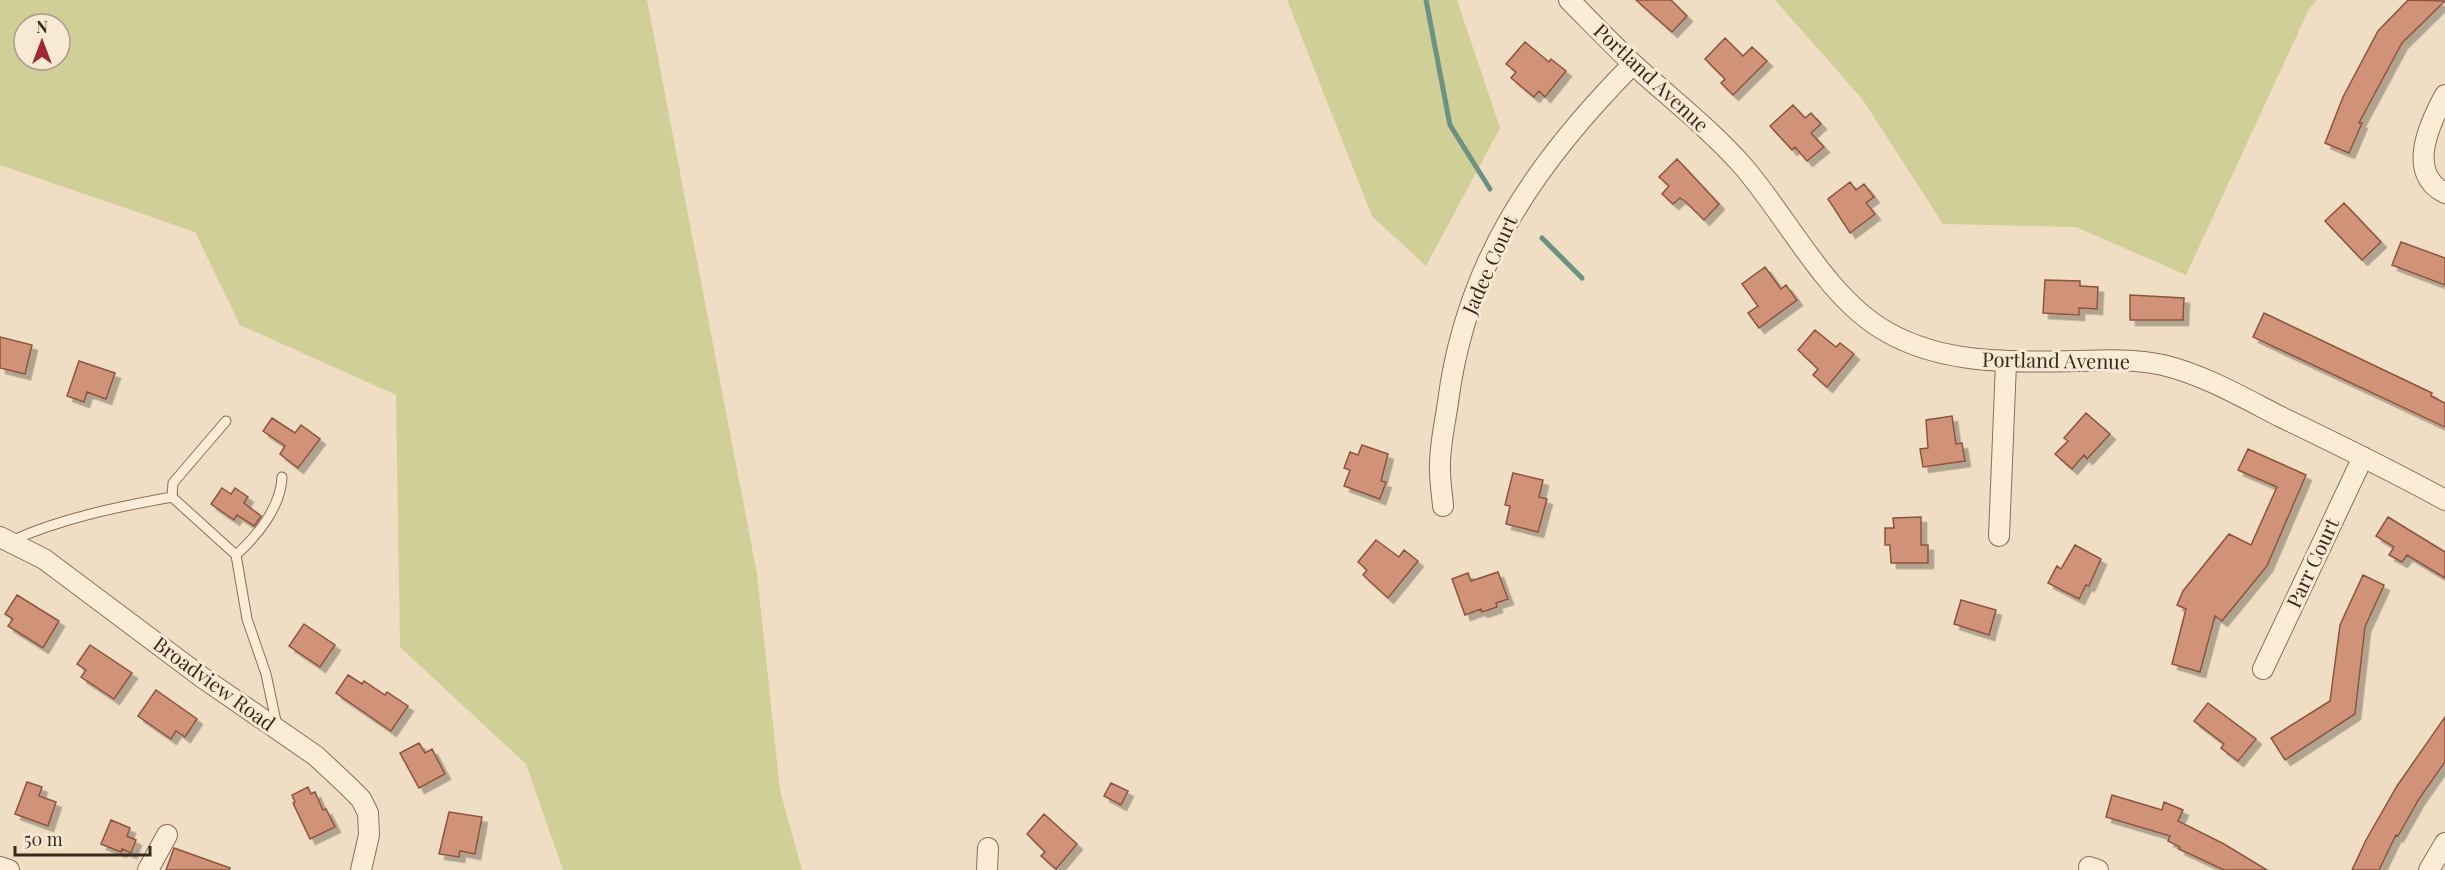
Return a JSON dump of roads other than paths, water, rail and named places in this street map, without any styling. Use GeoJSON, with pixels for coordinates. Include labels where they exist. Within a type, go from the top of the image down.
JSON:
{"type":"FeatureCollection","features":[{"type":"Feature","properties":{"kind":"street","name":"Portland Avenue"},"geometry":{"type":"LineString","coordinates":[[1569,0],[1633,64],[1699,122],[1741,164],[1844,297],[1885,332],[1915,346],[1950,355],[2006,363],[2103,360],[2162,365],[2212,383],[2445,500]]}},
{"type":"Feature","properties":{"kind":"street","name":"Jadee Court"},"geometry":{"type":"LineString","coordinates":[[1443,506],[1440,468],[1450,383],[1458,340],[1480,278],[1502,232],[1546,162],[1600,97],[1633,64]]}},
{"type":"Feature","properties":{"kind":"street"},"geometry":{"type":"LineString","coordinates":[[2445,95],[2428,131],[2423,159],[2425,176],[2438,190],[2445,193]]}},
{"type":"Feature","properties":{"kind":"street"},"geometry":{"type":"LineString","coordinates":[[1999,536],[2006,363]]}},
{"type":"Feature","properties":{"kind":"street","name":"Parr Court"},"geometry":{"type":"LineString","coordinates":[[2263,669],[2363,457]]}},
{"type":"Feature","properties":{"kind":"street","name":"Broadview Road"},"geometry":{"type":"LineString","coordinates":[[4,539],[44,560],[203,678],[316,756],[361,799],[368,813],[369,835],[361,870]]}},
{"type":"Feature","properties":{"kind":"street"},"geometry":{"type":"LineString","coordinates":[[148,870],[167,836]]}},
{"type":"Feature","properties":{"kind":"street"},"geometry":{"type":"LineString","coordinates":[[2429,870],[2445,843]]}},
{"type":"Feature","properties":{"kind":"street"},"geometry":{"type":"LineString","coordinates":[[987,870],[988,848]]}},
{"type":"Feature","properties":{"kind":"street"},"geometry":{"type":"LineString","coordinates":[[0,867],[9,870]]}},
{"type":"Feature","properties":{"kind":"lane"},"geometry":{"type":"LineString","coordinates":[[172,497],[173,483],[226,421]]}},
{"type":"Feature","properties":{"kind":"lane"},"geometry":{"type":"LineString","coordinates":[[236,555],[249,543],[273,508],[281,488],[282,477]]}},
{"type":"Feature","properties":{"kind":"lane"},"geometry":{"type":"LineString","coordinates":[[4,539],[85,515],[172,497]]}},
{"type":"Feature","properties":{"kind":"lane"},"geometry":{"type":"LineString","coordinates":[[172,497],[236,555],[247,619],[266,674],[278,730]]}},
{"type":"Feature","properties":{"kind":"waterway"},"geometry":{"type":"LineString","coordinates":[[1426,0],[1450,125],[1490,189]]}},
{"type":"Feature","properties":{"kind":"waterway"},"geometry":{"type":"LineString","coordinates":[[1542,238],[1582,278]]}}]}
